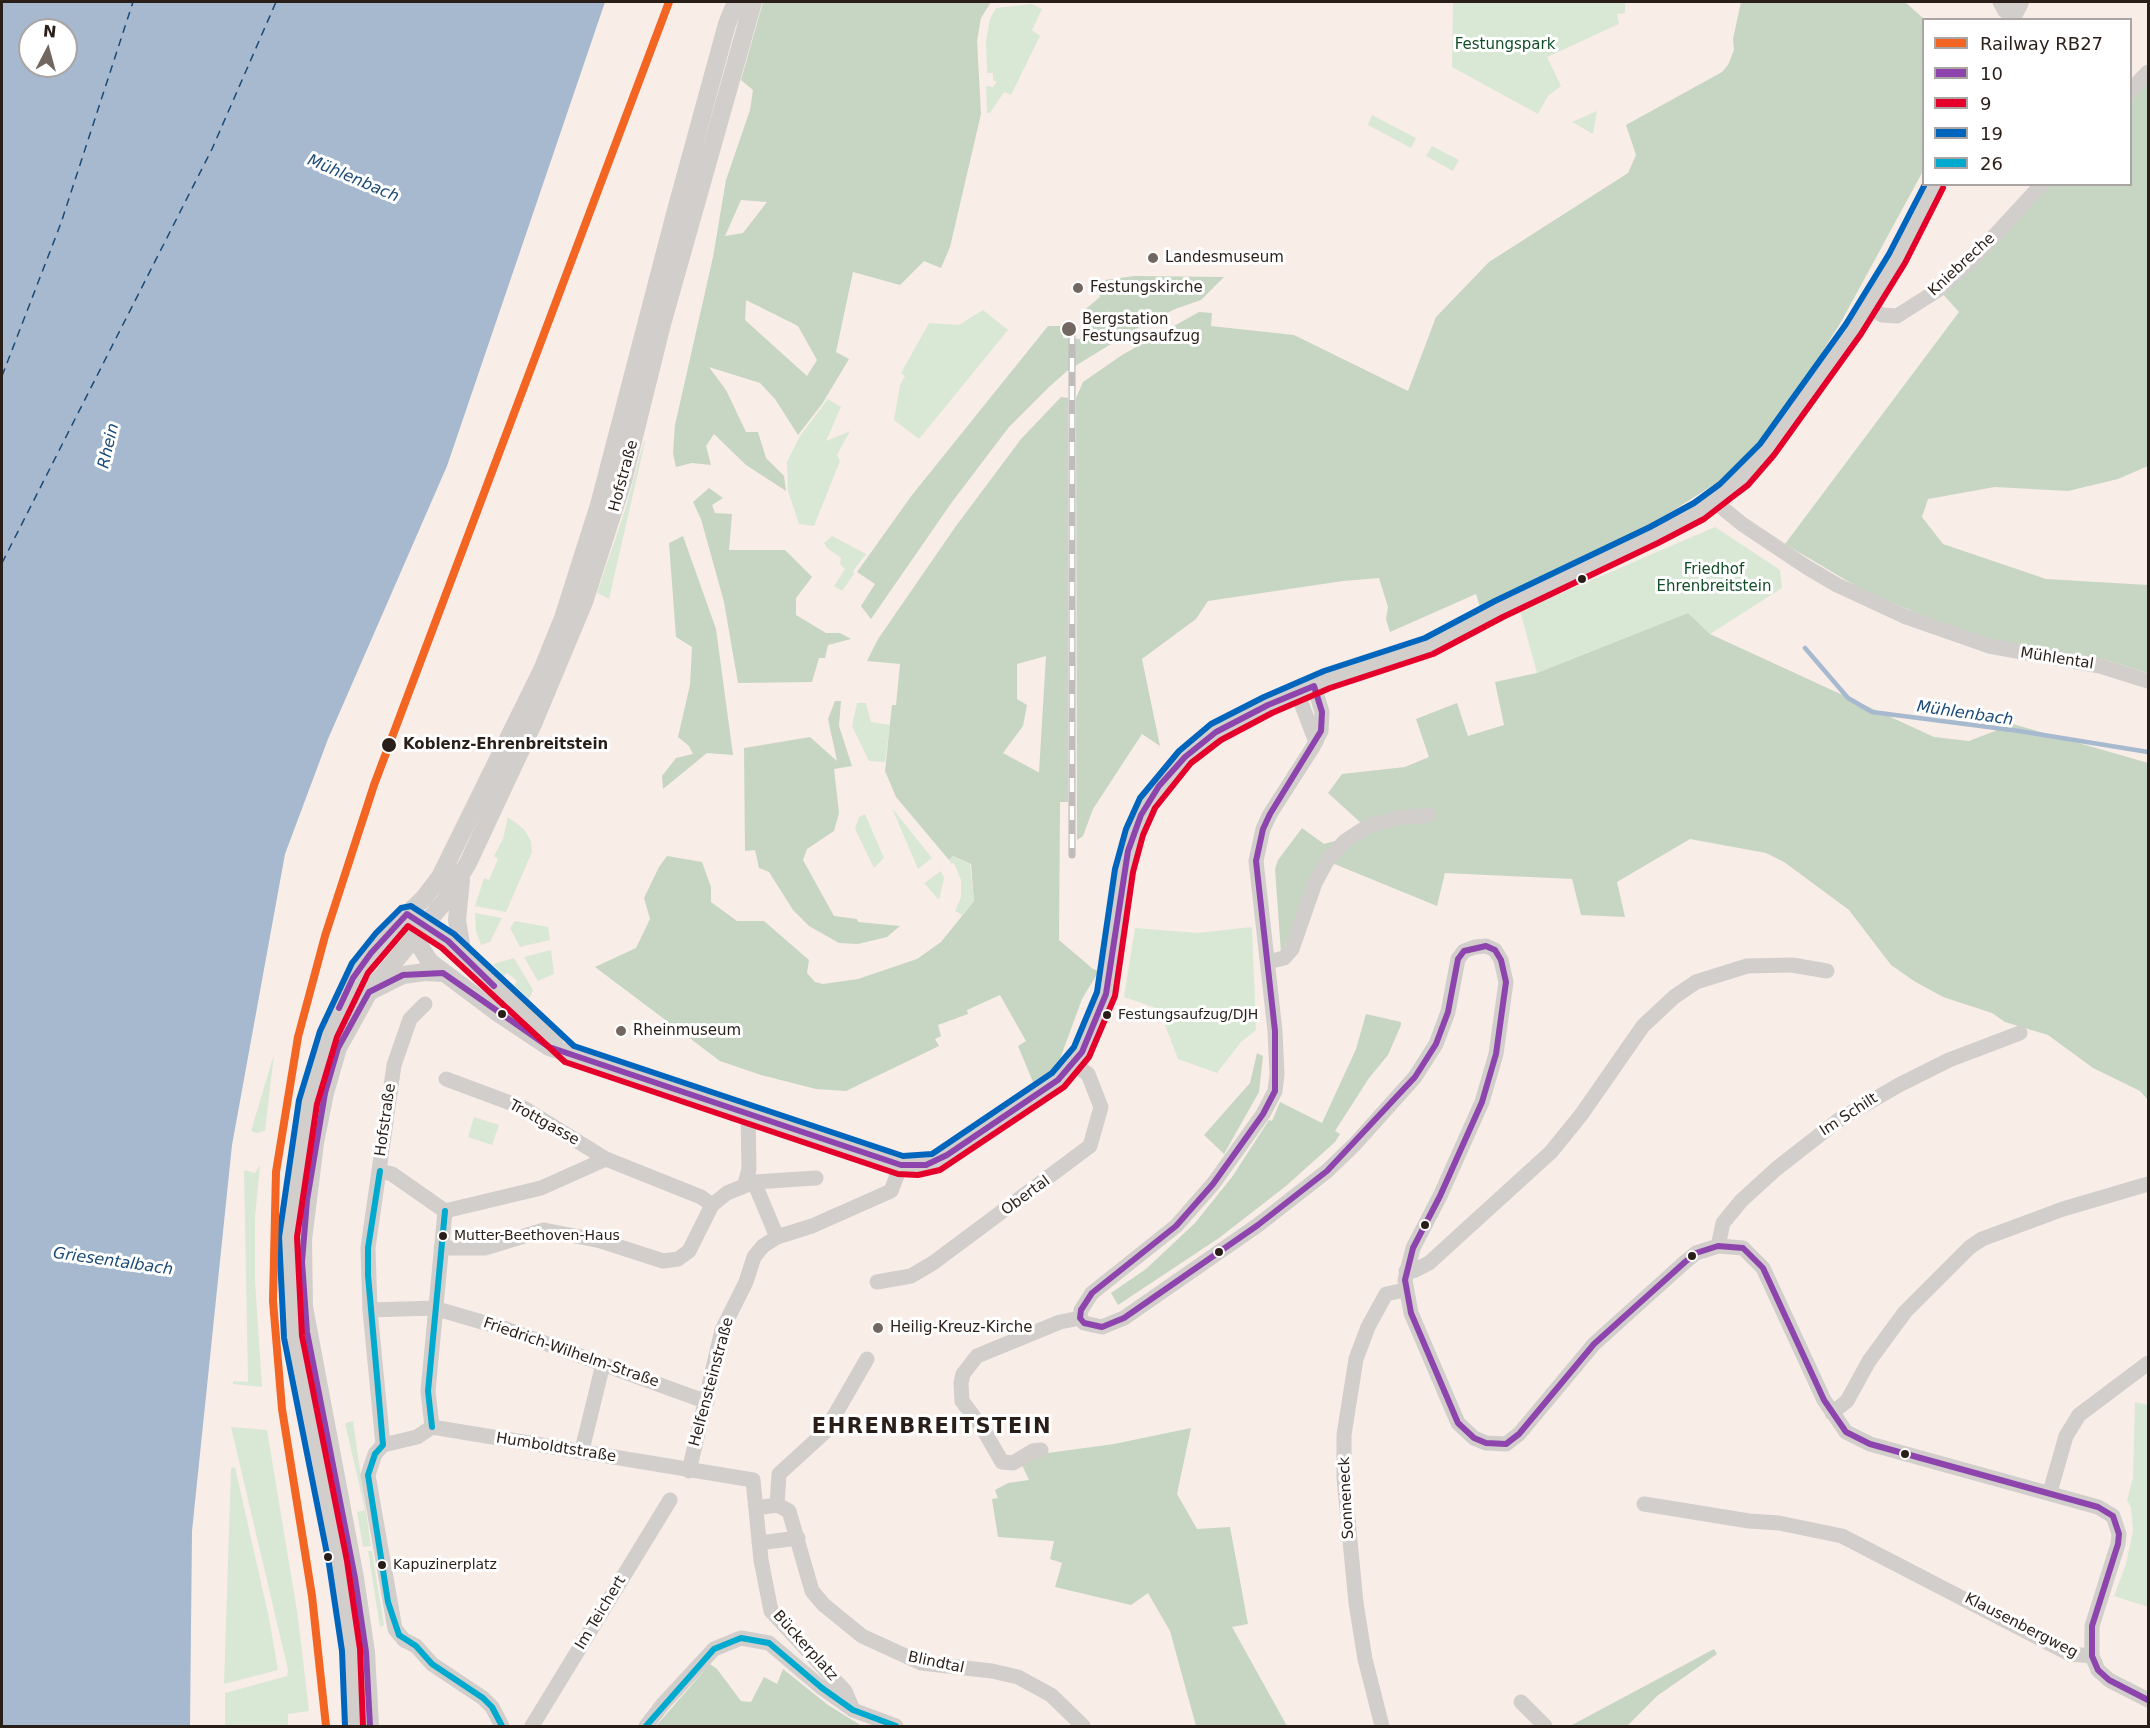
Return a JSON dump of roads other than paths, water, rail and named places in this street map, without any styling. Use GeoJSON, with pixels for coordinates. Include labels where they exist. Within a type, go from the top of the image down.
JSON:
{"type":"FeatureCollection","features":[{"type":"Feature","properties":{"kind":"main road","name":"Hofstraße"},"geometry":{"type":"LineString","coordinates":[[348,1010],[353,978],[371,952],[424,898],[446,867],[542,670],[569,602],[604,486],[727,24],[736,2]]}},
{"type":"Feature","properties":{"kind":"main road","name":"Hofstraße"},"geometry":{"type":"LineString","coordinates":[[348,1010],[369,992],[420,931],[462,874],[541,704],[584,602],[609,531],[662,324],[753,2]]}},
{"type":"Feature","properties":{"kind":"main road"},"geometry":{"type":"LineString","coordinates":[[407,914],[420,931],[430,962],[533,1038],[569,1054],[909,1165],[936,1162],[1058,1080],[1074,1064],[1088,1041],[1100,1011],[1110,975],[1124,870],[1134,832],[1147,803],[1169,773],[1201,743],[1233,722],[1306,689],[1429,646],[1499,609],[1654,535],[1714,501],[1742,478],[1767,450],[1868,306],[1897,258],[1934,186]]}},
{"type":"Feature","properties":{"kind":"main road"},"geometry":{"type":"LineString","coordinates":[[462,874],[457,920],[463,956]]}},
{"type":"Feature","properties":{"kind":"main road"},"geometry":{"type":"LineString","coordinates":[[420,931],[463,956],[569,1054]]}},
{"type":"Feature","properties":{"kind":"main road"},"geometry":{"type":"LineString","coordinates":[[369,992],[403,975],[426,972],[443,973]]}},
{"type":"Feature","properties":{"kind":"main road"},"geometry":{"type":"LineString","coordinates":[[348,1010],[316,1070],[308,1102],[290,1216],[288,1259],[293,1336],[332,1526],[347,1622],[354,1685],[354,1726]]}},
{"type":"Feature","properties":{"kind":"main road"},"geometry":{"type":"LineString","coordinates":[[348,1010],[323,1103],[307,1200],[303,1286],[307,1332],[355,1578],[366,1652],[370,1726]]}},
{"type":"Feature","properties":{"kind":"street"},"geometry":{"type":"LineString","coordinates":[[2000,2],[2005,11],[2014,13]]}},
{"type":"Feature","properties":{"kind":"street"},"geometry":{"type":"LineString","coordinates":[[2132,89],[2148,72]]}},
{"type":"Feature","properties":{"kind":"street","name":"Kniebreche"},"geometry":{"type":"LineString","coordinates":[[1868,306],[1888,317],[1905,313],[1922,302],[1973,259],[2040,186]]}},
{"type":"Feature","properties":{"kind":"street","name":"Mühlental"},"geometry":{"type":"LineString","coordinates":[[1714,501],[1800,564],[1837,585],[1906,617],[1989,646],[2100,666],[2148,681]]}},
{"type":"Feature","properties":{"kind":"street"},"geometry":{"type":"LineString","coordinates":[[1080,1317],[1092,1293],[1176,1226],[1191,1210],[1213,1184],[1270,1102],[1275,1090],[1277,1067],[1268,962],[1257,874],[1258,847],[1263,830],[1277,801],[1316,742],[1323,719],[1306,689]]}},
{"type":"Feature","properties":{"kind":"street"},"geometry":{"type":"LineString","coordinates":[[1268,962],[1284,958],[1292,949],[1315,883],[1327,861],[1345,841],[1368,826],[1397,818],[1429,815]]}},
{"type":"Feature","properties":{"kind":"street"},"geometry":{"type":"LineString","coordinates":[[1080,1317],[1084,1323],[1102,1327],[1124,1318],[1258,1225],[1327,1171],[1355,1144],[1415,1077],[1443,1029],[1458,959],[1464,951],[1486,946],[1495,950],[1501,960],[1506,982],[1496,1054],[1482,1102],[1440,1196],[1413,1248],[1406,1271],[1405,1290],[1411,1313],[1458,1423],[1473,1438],[1486,1443],[1506,1444],[1519,1434],[1572,1368],[1611,1328],[1696,1253],[1718,1246],[1743,1248],[1756,1258],[1832,1413],[1839,1424],[1856,1439],[2050,1492],[2098,1507],[2113,1516],[2116,1522],[2118,1544],[2092,1626],[2092,1656],[2098,1670],[2109,1680],[2148,1700]]}},
{"type":"Feature","properties":{"kind":"street"},"geometry":{"type":"LineString","coordinates":[[1406,1271],[1413,1271],[1429,1263],[1551,1152],[1581,1115],[1643,1026],[1674,997],[1696,982],[1747,966],[1792,965],[1827,971]]}},
{"type":"Feature","properties":{"kind":"street","name":"Hofstraße"},"geometry":{"type":"LineString","coordinates":[[383,1445],[370,1310],[368,1248],[399,1045],[410,1019],[425,1004]]}},
{"type":"Feature","properties":{"kind":"street","name":"Im Schilt"},"geometry":{"type":"LineString","coordinates":[[1718,1246],[1723,1223],[1741,1201],[1776,1169],[1840,1119],[1899,1084],[1949,1060],[2020,1033]]}},
{"type":"Feature","properties":{"kind":"street","name":"Obertal"},"geometry":{"type":"LineString","coordinates":[[877,1282],[896,1280],[916,1274],[1090,1146],[1101,1107],[1088,1074],[1074,1064]]}},
{"type":"Feature","properties":{"kind":"street","name":"Trottgasse"},"geometry":{"type":"LineString","coordinates":[[446,1079],[524,1108],[606,1159],[701,1197],[712,1205]]}},
{"type":"Feature","properties":{"kind":"street"},"geometry":{"type":"LineString","coordinates":[[748,1113],[750,1183],[777,1237]]}},
{"type":"Feature","properties":{"kind":"street"},"geometry":{"type":"LineString","coordinates":[[380,1171],[392,1174],[445,1211],[541,1188],[606,1159]]}},
{"type":"Feature","properties":{"kind":"street","name":"Helfensteinstraße"},"geometry":{"type":"LineString","coordinates":[[689,1470],[726,1319],[746,1282],[754,1257],[763,1246],[777,1237],[812,1226],[891,1191],[909,1165]]}},
{"type":"Feature","properties":{"kind":"street"},"geometry":{"type":"LineString","coordinates":[[441,1248],[485,1248],[544,1230],[601,1241],[663,1261],[678,1259],[689,1251],[712,1205],[727,1193],[750,1183],[816,1178]]}},
{"type":"Feature","properties":{"kind":"street"},"geometry":{"type":"LineString","coordinates":[[1832,1413],[1847,1401],[1869,1361],[1905,1312],[1970,1247],[1982,1239],[2063,1209],[2148,1184]]}},
{"type":"Feature","properties":{"kind":"street"},"geometry":{"type":"LineString","coordinates":[[445,1211],[434,1308],[428,1391],[432,1427],[417,1437],[383,1445],[375,1454],[368,1475],[395,1629],[404,1640],[416,1646],[432,1664],[483,1698],[492,1707],[502,1726]]}},
{"type":"Feature","properties":{"kind":"street","name":"Sonneneck"},"geometry":{"type":"LineString","coordinates":[[1382,1726],[1365,1659],[1356,1603],[1344,1478],[1344,1435],[1356,1359],[1368,1327],[1386,1294],[1405,1290]]}},
{"type":"Feature","properties":{"kind":"street","name":"Friedrich-Wilhelm-Straße"},"geometry":{"type":"LineString","coordinates":[[370,1310],[434,1308],[506,1329],[707,1401]]}},
{"type":"Feature","properties":{"kind":"street"},"geometry":{"type":"LineString","coordinates":[[1041,1450],[1033,1451],[1013,1463],[1002,1462],[983,1429],[962,1401],[961,1383],[977,1356],[1060,1322],[1080,1317]]}},
{"type":"Feature","properties":{"kind":"street"},"geometry":{"type":"LineString","coordinates":[[777,1505],[779,1474],[825,1432],[867,1359]]}},
{"type":"Feature","properties":{"kind":"street"},"geometry":{"type":"LineString","coordinates":[[2050,1492],[2066,1437],[2079,1415],[2148,1363]]}},
{"type":"Feature","properties":{"kind":"street"},"geometry":{"type":"LineString","coordinates":[[582,1450],[603,1365]]}},
{"type":"Feature","properties":{"kind":"street","name":"Humboldtstraße"},"geometry":{"type":"LineString","coordinates":[[432,1427],[582,1450],[733,1477]]}},
{"type":"Feature","properties":{"kind":"street","name":"Bückerplatz"},"geometry":{"type":"LineString","coordinates":[[733,1477],[753,1480],[759,1543],[771,1611],[845,1691],[854,1710]]}},
{"type":"Feature","properties":{"kind":"street","name":"Im Teichert"},"geometry":{"type":"LineString","coordinates":[[532,1726],[670,1500]]}},
{"type":"Feature","properties":{"kind":"street","name":"Klausenbergweg"},"geometry":{"type":"LineString","coordinates":[[1644,1504],[1749,1521],[1779,1523],[1842,1536],[2070,1654],[2092,1656]]}},
{"type":"Feature","properties":{"kind":"street"},"geometry":{"type":"LineString","coordinates":[[756,1508],[777,1505],[789,1511],[798,1538],[759,1543]]}},
{"type":"Feature","properties":{"kind":"street","name":"Blindtal"},"geometry":{"type":"LineString","coordinates":[[798,1538],[812,1591],[824,1605],[862,1636],[921,1663],[992,1671],[1018,1677],[1051,1695],[1083,1726]]}},
{"type":"Feature","properties":{"kind":"street"},"geometry":{"type":"LineString","coordinates":[[646,1726],[714,1648],[741,1638],[770,1643],[822,1688],[854,1710],[896,1726]]}},
{"type":"Feature","properties":{"kind":"street"},"geometry":{"type":"LineString","coordinates":[[1521,1702],[1545,1726]]}},
{"type":"Feature","properties":{"kind":"water"},"geometry":{"type":"Polygon","coordinates":[[[2,2],[605,2],[447,466],[328,739],[285,854],[232,1145],[192,1531],[190,1726],[2,1726],[2,2]]]}},
{"type":"Feature","properties":{"kind":"waterway","name":"Mühlenbach"},"geometry":{"type":"LineString","coordinates":[[1805,648],[1848,698],[1872,712],[2019,731],[2148,752]]}},
{"type":"Feature","properties":{"kind":"railway"},"geometry":{"type":"LineString","coordinates":[[1072,330],[1072,855]]}},
{"type":"Feature","properties":{"kind":"rail line","name":"RB27"},"geometry":{"type":"LineString","coordinates":[[326,1726],[312,1596],[282,1409],[273,1301],[276,1172],[298,1037],[325,936],[374,785],[669,2]]}},
{"type":"Feature","properties":{"kind":"place","name":"Landesmuseum"},"geometry":{"type":"Point","coordinates":[1153,258]}},
{"type":"Feature","properties":{"kind":"place","name":"Festungskirche"},"geometry":{"type":"Point","coordinates":[1078,288]}},
{"type":"Feature","properties":{"kind":"place","name":"Bergstation Festungsaufzug"},"geometry":{"type":"Point","coordinates":[1069,329]}},
{"type":"Feature","properties":{"kind":"place","name":"Koblenz-Ehrenbreitstein"},"geometry":{"type":"Point","coordinates":[389,745]}},
{"type":"Feature","properties":{"kind":"place","name":"Festungsaufzug/DJH"},"geometry":{"type":"Point","coordinates":[1107,1015]}},
{"type":"Feature","properties":{"kind":"place","name":"Rheinmuseum"},"geometry":{"type":"Point","coordinates":[621,1031]}},
{"type":"Feature","properties":{"kind":"place","name":"Mutter-Beethoven-Haus"},"geometry":{"type":"Point","coordinates":[443,1236]}},
{"type":"Feature","properties":{"kind":"place","name":"Heilig-Kreuz-Kirche"},"geometry":{"type":"Point","coordinates":[878,1328]}},
{"type":"Feature","properties":{"kind":"place","name":"Kapuzinerplatz"},"geometry":{"type":"Point","coordinates":[382,1565]}},
{"type":"Feature","properties":{"kind":"district","name":"EHRENBREITSTEIN"},"geometry":{"type":"Point","coordinates":[932,1428]}},
{"type":"Feature","properties":{"kind":"park label","name":"Festungspark"},"geometry":{"type":"Point","coordinates":[1505,45]}},
{"type":"Feature","properties":{"kind":"park label","name":"Friedhof Ehrenbreitstein"},"geometry":{"type":"Point","coordinates":[1714,578]}},
{"type":"Feature","properties":{"kind":"water label","name":"Rhein"},"geometry":{"type":"Point","coordinates":[109,446]}},
{"type":"Feature","properties":{"kind":"water label","name":"Griesentalbach"},"geometry":{"type":"Point","coordinates":[113,1262]}}]}
